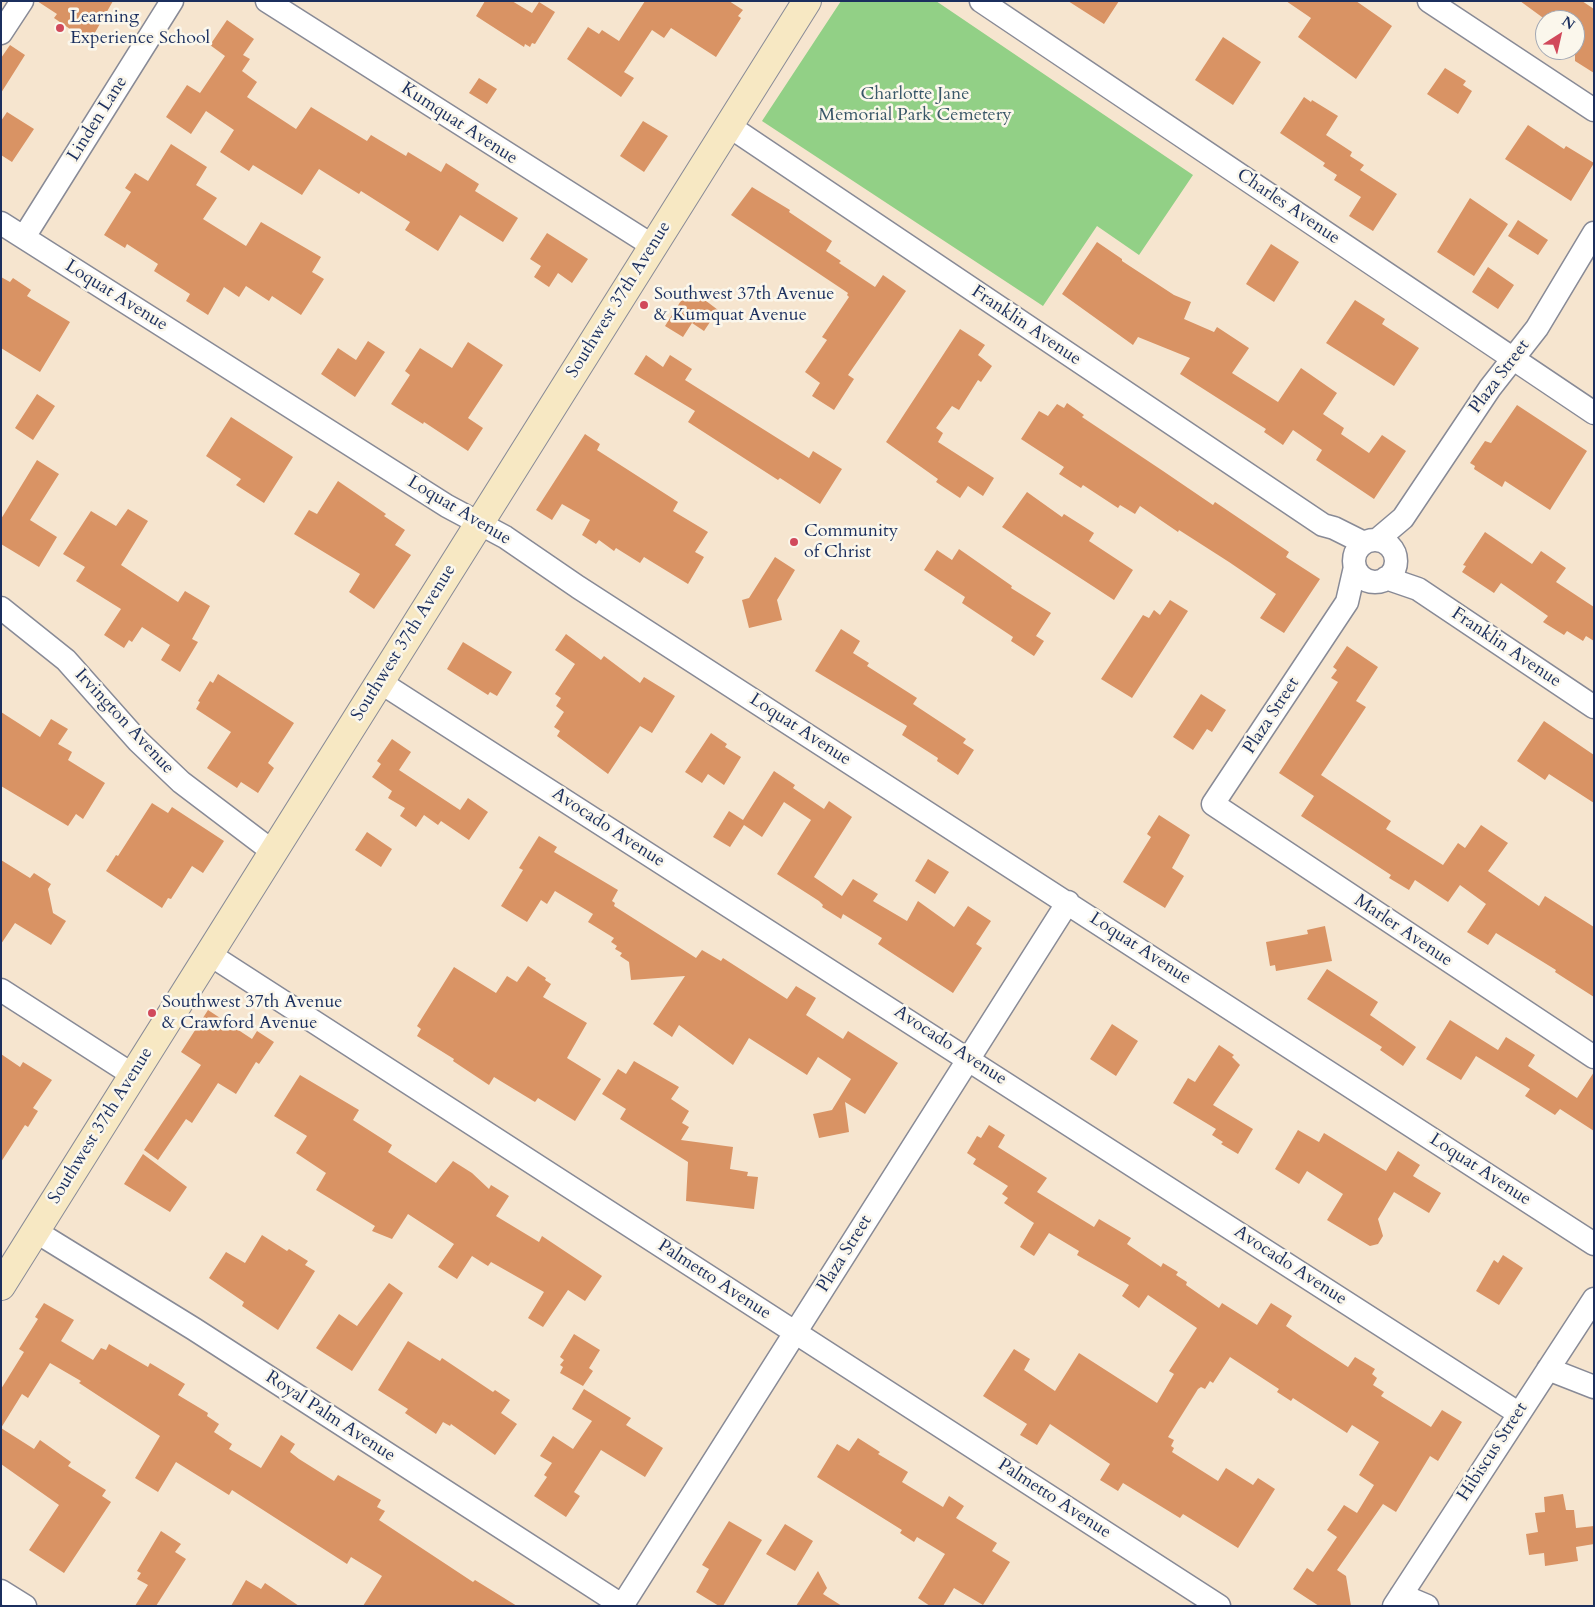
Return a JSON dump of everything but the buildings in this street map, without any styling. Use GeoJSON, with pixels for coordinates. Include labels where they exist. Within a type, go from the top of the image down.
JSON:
{"type":"FeatureCollection","features":[{"type":"Feature","properties":{"kind":"main road","name":"Southwest 37th Avenue"},"geometry":{"type":"LineString","coordinates":[[1,1286],[806,2]]}},
{"type":"Feature","properties":{"kind":"street"},"geometry":{"type":"LineString","coordinates":[[1,33],[22,1]]}},
{"type":"Feature","properties":{"kind":"street","name":"Linden Lane"},"geometry":{"type":"LineString","coordinates":[[24,237],[172,1]]}},
{"type":"Feature","properties":{"kind":"street","name":"Kumquat Avenue"},"geometry":{"type":"LineString","coordinates":[[267,1],[653,246]]}},
{"type":"Feature","properties":{"kind":"street","name":"Charles Avenue"},"geometry":{"type":"LineString","coordinates":[[982,1],[1594,413]]}},
{"type":"Feature","properties":{"kind":"street"},"geometry":{"type":"LineString","coordinates":[[1429,1],[1594,110]]}},
{"type":"Feature","properties":{"kind":"street","name":"Franklin Avenue"},"geometry":{"type":"LineString","coordinates":[[729,126],[1323,525],[1334,528],[1373,553],[1418,589],[1594,707]]}},
{"type":"Feature","properties":{"kind":"street","name":"Loquat Avenue"},"geometry":{"type":"LineString","coordinates":[[1,222],[448,506],[505,537],[578,587],[1068,902],[1594,1244]]}},
{"type":"Feature","properties":{"kind":"street","name":"Plaza Street"},"geometry":{"type":"LineString","coordinates":[[1213,804],[1347,602],[1373,553],[1402,518],[1512,358],[1537,328],[1594,233]]}},
{"type":"Feature","properties":{"kind":"street"},"geometry":{"type":"LineString","coordinates":[[1373,553],[1393,570],[1381,580]]}},
{"type":"Feature","properties":{"kind":"street","name":"Franklin Avenue"},"geometry":{"type":"LineString","coordinates":[[1373,553],[1363,578],[1381,580],[1418,589]]}},
{"type":"Feature","properties":{"kind":"street","name":"Plaza Street"},"geometry":{"type":"LineString","coordinates":[[1347,602],[1381,580]]}},
{"type":"Feature","properties":{"kind":"street","name":"Irvington Avenue"},"geometry":{"type":"LineString","coordinates":[[1,608],[66,660],[138,740],[181,782],[272,851]]}},
{"type":"Feature","properties":{"kind":"street","name":"Avocado Avenue"},"geometry":{"type":"LineString","coordinates":[[380,682],[1518,1413]]}},
{"type":"Feature","properties":{"kind":"street","name":"Marler Avenue"},"geometry":{"type":"LineString","coordinates":[[1213,804],[1594,1057]]}},
{"type":"Feature","properties":{"kind":"street","name":"Plaza Street"},"geometry":{"type":"LineString","coordinates":[[622,1606],[1068,902]]}},
{"type":"Feature","properties":{"kind":"street","name":"Palmetto Avenue"},"geometry":{"type":"LineString","coordinates":[[209,954],[1219,1606]]}},
{"type":"Feature","properties":{"kind":"street"},"geometry":{"type":"LineString","coordinates":[[1,990],[133,1075]]}},
{"type":"Feature","properties":{"kind":"street","name":"Royal Palm Avenue"},"geometry":{"type":"LineString","coordinates":[[35,1231],[194,1329],[622,1606]]}},
{"type":"Feature","properties":{"kind":"street","name":"Hibiscus Street"},"geometry":{"type":"LineString","coordinates":[[1397,1601],[1594,1299]]}},
{"type":"Feature","properties":{"kind":"street"},"geometry":{"type":"LineString","coordinates":[[1548,1369],[1594,1387]]}},
{"type":"Feature","properties":{"kind":"street"},"geometry":{"type":"LineString","coordinates":[[1,1591],[24,1606]]}},
{"type":"Feature","properties":{"kind":"street"},"geometry":{"type":"LineString","coordinates":[[1397,1601],[1427,1606]]}},
{"type":"Feature","properties":{"kind":"green space","name":"Charlotte Jane Memorial Park Cemetery"},"geometry":{"type":"Polygon","coordinates":[[[841,1],[936,1],[1193,175],[1139,255],[1097,226],[1043,306],[762,121],[841,1]]]}},
{"type":"Feature","properties":{"kind":"place","name":"Learning Experience School"},"geometry":{"type":"Point","coordinates":[60,28]}},
{"type":"Feature","properties":{"kind":"place","name":"Southwest 37th Avenue & Kumquat Avenue"},"geometry":{"type":"Point","coordinates":[644,305]}},
{"type":"Feature","properties":{"kind":"place","name":"Community of Christ"},"geometry":{"type":"Point","coordinates":[794,542]}},
{"type":"Feature","properties":{"kind":"place","name":"Southwest 37th Avenue & Crawford Avenue"},"geometry":{"type":"Point","coordinates":[152,1013]}}]}
